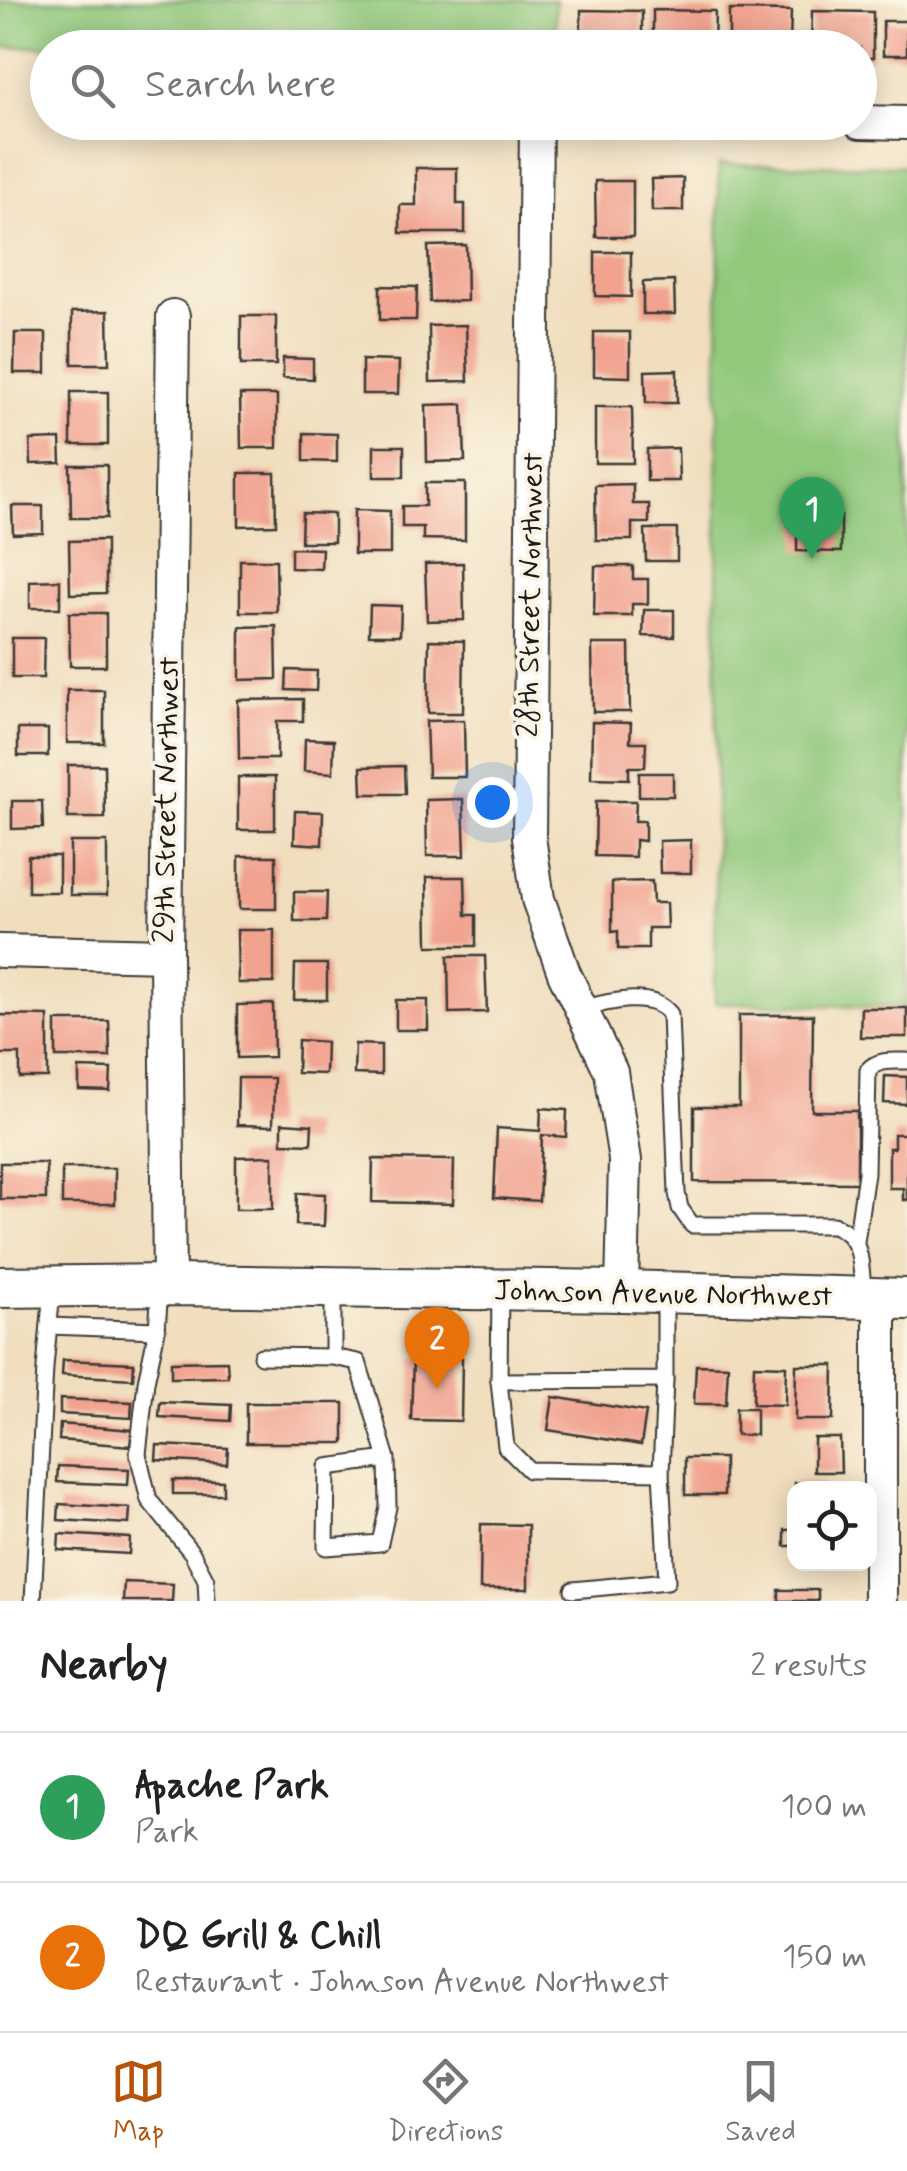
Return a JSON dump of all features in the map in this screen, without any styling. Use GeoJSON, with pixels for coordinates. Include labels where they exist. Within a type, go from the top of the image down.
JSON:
{"type":"FeatureCollection","features":[{"type":"Feature","properties":{"kind":"street"},"geometry":{"type":"LineString","coordinates":[[877,122],[907,123]]}},
{"type":"Feature","properties":{"kind":"street","name":"28th Street Northwest"},"geometry":{"type":"LineString","coordinates":[[536,140],[529,837],[538,899],[564,972],[611,1072],[625,1160],[622,1292]]}},
{"type":"Feature","properties":{"kind":"street","name":"29th Street Northwest"},"geometry":{"type":"LineString","coordinates":[[164,1285],[173,316]]}},
{"type":"Feature","properties":{"kind":"street"},"geometry":{"type":"LineString","coordinates":[[0,951],[166,955]]}},
{"type":"Feature","properties":{"kind":"street","name":"Johnson Avenue Northwest"},"geometry":{"type":"LineString","coordinates":[[0,1287],[51,1306],[164,1285],[883,1299]]}},
{"type":"Feature","properties":{"kind":"street"},"geometry":{"type":"LineString","coordinates":[[880,1601],[883,1299]]}},
{"type":"Feature","properties":{"kind":"lane"},"geometry":{"type":"LineString","coordinates":[[581,1009],[617,1001],[642,1001],[657,1003],[670,1014],[677,1193],[680,1208],[692,1224],[832,1225],[842,1228],[856,1242]]}},
{"type":"Feature","properties":{"kind":"lane"},"geometry":{"type":"LineString","coordinates":[[883,1299],[856,1242],[866,1174],[868,1070],[888,1061],[907,1061]]}},
{"type":"Feature","properties":{"kind":"lane"},"geometry":{"type":"LineString","coordinates":[[164,1285],[146,1382],[138,1454],[149,1500],[192,1553],[206,1580],[207,1601]]}},
{"type":"Feature","properties":{"kind":"lane"},"geometry":{"type":"LineString","coordinates":[[333,1288],[333,1357]]}},
{"type":"Feature","properties":{"kind":"lane"},"geometry":{"type":"LineString","coordinates":[[500,1290],[499,1381],[506,1448],[529,1470],[661,1472]]}},
{"type":"Feature","properties":{"kind":"lane"},"geometry":{"type":"LineString","coordinates":[[573,1590],[667,1581],[661,1472],[665,1293]]}},
{"type":"Feature","properties":{"kind":"lane"},"geometry":{"type":"LineString","coordinates":[[33,1601],[51,1306],[157,1330]]}},
{"type":"Feature","properties":{"kind":"lane"},"geometry":{"type":"LineString","coordinates":[[261,1356],[333,1357],[358,1362],[387,1459],[388,1507],[380,1544],[326,1548],[327,1467],[387,1459]]}},
{"type":"Feature","properties":{"kind":"lane"},"geometry":{"type":"LineString","coordinates":[[499,1381],[665,1380]]}},
{"type":"Feature","properties":{"kind":"green space"},"geometry":{"type":"Polygon","coordinates":[[[0,0],[556,0],[555,30],[30,30],[30,47],[0,47],[0,0]]]}},
{"type":"Feature","properties":{"kind":"green space"},"geometry":{"type":"Polygon","coordinates":[[[719,164],[907,166],[907,1007],[715,1003],[719,164]]]}},
{"type":"Feature","properties":{"kind":"building"},"geometry":{"type":"Polygon","coordinates":[[[581,10],[642,11],[642,30],[581,30],[581,10]]]}},
{"type":"Feature","properties":{"kind":"building"},"geometry":{"type":"Polygon","coordinates":[[[653,10],[715,11],[714,30],[653,30],[653,10]]]}},
{"type":"Feature","properties":{"kind":"building"},"geometry":{"type":"Polygon","coordinates":[[[729,10],[791,11],[790,30],[729,30],[729,10]]]}},
{"type":"Feature","properties":{"kind":"building"},"geometry":{"type":"Polygon","coordinates":[[[812,11],[873,12],[873,30],[811,30],[812,11]]]}},
{"type":"Feature","properties":{"kind":"building"},"geometry":{"type":"Polygon","coordinates":[[[883,21],[907,21],[907,55],[883,55],[883,21]]]}},
{"type":"Feature","properties":{"kind":"building"},"geometry":{"type":"Polygon","coordinates":[[[416,168],[457,168],[457,204],[465,204],[465,233],[400,233],[400,205],[416,205],[416,168]]]}},
{"type":"Feature","properties":{"kind":"building"},"geometry":{"type":"Polygon","coordinates":[[[683,178],[683,211],[652,211],[651,179],[683,178]]]}},
{"type":"Feature","properties":{"kind":"building"},"geometry":{"type":"Polygon","coordinates":[[[595,181],[633,181],[633,237],[596,237],[595,181]]]}},
{"type":"Feature","properties":{"kind":"building"},"geometry":{"type":"Polygon","coordinates":[[[466,245],[467,301],[430,302],[428,246],[466,245]]]}},
{"type":"Feature","properties":{"kind":"building"},"geometry":{"type":"Polygon","coordinates":[[[595,252],[631,252],[631,297],[595,296],[595,252]]]}},
{"type":"Feature","properties":{"kind":"building"},"geometry":{"type":"Polygon","coordinates":[[[674,281],[675,314],[643,314],[643,282],[674,281]]]}},
{"type":"Feature","properties":{"kind":"building"},"geometry":{"type":"Polygon","coordinates":[[[380,286],[417,287],[416,320],[380,320],[380,286]]]}},
{"type":"Feature","properties":{"kind":"building"},"geometry":{"type":"Polygon","coordinates":[[[108,311],[109,364],[72,364],[72,312],[108,311]]]}},
{"type":"Feature","properties":{"kind":"building"},"geometry":{"type":"Polygon","coordinates":[[[241,316],[276,316],[276,365],[241,365],[241,316]]]}},
{"type":"Feature","properties":{"kind":"building"},"geometry":{"type":"Polygon","coordinates":[[[466,325],[468,381],[430,382],[429,326],[466,325]]]}},
{"type":"Feature","properties":{"kind":"building"},"geometry":{"type":"Polygon","coordinates":[[[594,332],[630,332],[630,377],[594,376],[594,332]]]}},
{"type":"Feature","properties":{"kind":"building"},"geometry":{"type":"Polygon","coordinates":[[[15,333],[46,333],[46,373],[14,373],[15,333]]]}},
{"type":"Feature","properties":{"kind":"building"},"geometry":{"type":"Polygon","coordinates":[[[283,358],[313,359],[313,379],[283,378],[283,358]]]}},
{"type":"Feature","properties":{"kind":"building"},"geometry":{"type":"Polygon","coordinates":[[[362,360],[399,361],[398,394],[362,394],[362,360]]]}},
{"type":"Feature","properties":{"kind":"building"},"geometry":{"type":"Polygon","coordinates":[[[677,370],[677,403],[646,403],[645,371],[677,370]]]}},
{"type":"Feature","properties":{"kind":"building"},"geometry":{"type":"Polygon","coordinates":[[[71,392],[108,392],[108,445],[71,445],[71,392]]]}},
{"type":"Feature","properties":{"kind":"building"},"geometry":{"type":"Polygon","coordinates":[[[240,395],[277,395],[277,448],[241,448],[240,395]]]}},
{"type":"Feature","properties":{"kind":"building"},"geometry":{"type":"Polygon","coordinates":[[[463,404],[465,461],[427,462],[426,405],[463,404]]]}},
{"type":"Feature","properties":{"kind":"building"},"geometry":{"type":"Polygon","coordinates":[[[595,407],[632,407],[633,463],[595,463],[595,407]]]}},
{"type":"Feature","properties":{"kind":"building"},"geometry":{"type":"Polygon","coordinates":[[[304,433],[337,434],[337,462],[304,461],[304,433]]]}},
{"type":"Feature","properties":{"kind":"building"},"geometry":{"type":"Polygon","coordinates":[[[60,439],[61,463],[31,464],[30,440],[60,439]]]}},
{"type":"Feature","properties":{"kind":"building"},"geometry":{"type":"Polygon","coordinates":[[[374,446],[404,446],[404,477],[374,477],[374,446]]]}},
{"type":"Feature","properties":{"kind":"building"},"geometry":{"type":"Polygon","coordinates":[[[678,448],[679,481],[647,481],[647,449],[678,448]]]}},
{"type":"Feature","properties":{"kind":"building"},"geometry":{"type":"Polygon","coordinates":[[[70,465],[107,465],[107,518],[71,518],[70,465]]]}},
{"type":"Feature","properties":{"kind":"building"},"geometry":{"type":"Polygon","coordinates":[[[239,473],[275,473],[276,525],[239,526],[239,473]]]}},
{"type":"Feature","properties":{"kind":"building"},"geometry":{"type":"Polygon","coordinates":[[[425,483],[465,483],[465,540],[423,539],[423,527],[402,527],[402,506],[425,506],[425,483]]]}},
{"type":"Feature","properties":{"kind":"building"},"geometry":{"type":"Polygon","coordinates":[[[633,484],[633,504],[649,504],[649,523],[632,523],[632,540],[596,540],[595,485],[633,484]]]}},
{"type":"Feature","properties":{"kind":"building"},"geometry":{"type":"Polygon","coordinates":[[[12,506],[43,506],[43,533],[13,534],[12,506]]]}},
{"type":"Feature","properties":{"kind":"building"},"geometry":{"type":"Polygon","coordinates":[[[354,510],[390,511],[390,554],[354,554],[354,510]]]}},
{"type":"Feature","properties":{"kind":"building"},"geometry":{"type":"Polygon","coordinates":[[[302,513],[334,514],[334,542],[301,542],[302,513]]]}},
{"type":"Feature","properties":{"kind":"building"},"geometry":{"type":"Polygon","coordinates":[[[797,516],[841,516],[841,552],[797,551],[797,516]]]}},
{"type":"Feature","properties":{"kind":"building"},"geometry":{"type":"Polygon","coordinates":[[[645,529],[677,529],[677,561],[646,561],[645,529]]]}},
{"type":"Feature","properties":{"kind":"building"},"geometry":{"type":"Polygon","coordinates":[[[106,540],[106,593],[70,594],[69,541],[106,540]]]}},
{"type":"Feature","properties":{"kind":"building"},"geometry":{"type":"Polygon","coordinates":[[[291,548],[322,549],[321,569],[291,568],[291,548]]]}},
{"type":"Feature","properties":{"kind":"building"},"geometry":{"type":"Polygon","coordinates":[[[240,560],[276,560],[277,612],[240,612],[240,560]]]}},
{"type":"Feature","properties":{"kind":"building"},"geometry":{"type":"Polygon","coordinates":[[[463,563],[464,620],[427,621],[425,564],[463,563]]]}},
{"type":"Feature","properties":{"kind":"building"},"geometry":{"type":"Polygon","coordinates":[[[595,566],[633,566],[633,579],[648,579],[648,604],[632,604],[632,616],[594,616],[595,566]]]}},
{"type":"Feature","properties":{"kind":"building"},"geometry":{"type":"Polygon","coordinates":[[[60,580],[60,608],[30,608],[30,581],[60,580]]]}},
{"type":"Feature","properties":{"kind":"building"},"geometry":{"type":"Polygon","coordinates":[[[370,605],[401,606],[400,635],[369,635],[370,605]]]}},
{"type":"Feature","properties":{"kind":"building"},"geometry":{"type":"Polygon","coordinates":[[[644,610],[674,610],[674,637],[643,636],[644,610]]]}},
{"type":"Feature","properties":{"kind":"building"},"geometry":{"type":"Polygon","coordinates":[[[69,613],[106,613],[106,666],[70,666],[69,613]]]}},
{"type":"Feature","properties":{"kind":"building"},"geometry":{"type":"Polygon","coordinates":[[[276,626],[277,679],[240,680],[240,627],[276,626]]]}},
{"type":"Feature","properties":{"kind":"building"},"geometry":{"type":"Polygon","coordinates":[[[12,638],[44,638],[43,678],[12,678],[12,638]]]}},
{"type":"Feature","properties":{"kind":"building"},"geometry":{"type":"Polygon","coordinates":[[[429,640],[464,641],[463,713],[428,713],[429,640]]]}},
{"type":"Feature","properties":{"kind":"building"},"geometry":{"type":"Polygon","coordinates":[[[592,644],[629,644],[630,712],[593,712],[592,644]]]}},
{"type":"Feature","properties":{"kind":"building"},"geometry":{"type":"Polygon","coordinates":[[[287,670],[317,671],[316,691],[286,690],[287,670]]]}},
{"type":"Feature","properties":{"kind":"building"},"geometry":{"type":"Polygon","coordinates":[[[67,690],[104,690],[104,743],[67,743],[67,690]]]}},
{"type":"Feature","properties":{"kind":"building"},"geometry":{"type":"Polygon","coordinates":[[[303,699],[303,721],[277,721],[277,759],[239,759],[238,700],[303,699]]]}},
{"type":"Feature","properties":{"kind":"building"},"geometry":{"type":"Polygon","coordinates":[[[464,720],[465,777],[428,777],[426,721],[464,720]]]}},
{"type":"Feature","properties":{"kind":"building"},"geometry":{"type":"Polygon","coordinates":[[[592,722],[631,723],[630,742],[646,742],[645,767],[629,767],[629,779],[591,778],[592,722]]]}},
{"type":"Feature","properties":{"kind":"building"},"geometry":{"type":"Polygon","coordinates":[[[18,729],[48,729],[48,756],[18,756],[18,729]]]}},
{"type":"Feature","properties":{"kind":"building"},"geometry":{"type":"Polygon","coordinates":[[[305,739],[334,740],[333,773],[304,771],[305,739]]]}},
{"type":"Feature","properties":{"kind":"building"},"geometry":{"type":"Polygon","coordinates":[[[68,765],[104,765],[105,818],[68,818],[68,765]]]}},
{"type":"Feature","properties":{"kind":"building"},"geometry":{"type":"Polygon","coordinates":[[[404,766],[405,794],[362,794],[361,767],[404,766]]]}},
{"type":"Feature","properties":{"kind":"building"},"geometry":{"type":"Polygon","coordinates":[[[639,773],[673,773],[673,796],[639,796],[639,773]]]}},
{"type":"Feature","properties":{"kind":"building"},"geometry":{"type":"Polygon","coordinates":[[[238,777],[275,777],[275,830],[238,830],[238,777]]]}},
{"type":"Feature","properties":{"kind":"building"},"geometry":{"type":"Polygon","coordinates":[[[463,799],[465,856],[427,856],[426,800],[463,799]]]}},
{"type":"Feature","properties":{"kind":"building"},"geometry":{"type":"Polygon","coordinates":[[[12,801],[42,801],[43,828],[12,829],[12,801]]]}},
{"type":"Feature","properties":{"kind":"building"},"geometry":{"type":"Polygon","coordinates":[[[596,801],[636,801],[635,821],[645,821],[645,841],[635,840],[635,857],[595,856],[596,801]]]}},
{"type":"Feature","properties":{"kind":"building"},"geometry":{"type":"Polygon","coordinates":[[[295,811],[323,812],[322,845],[294,843],[295,811]]]}},
{"type":"Feature","properties":{"kind":"building"},"geometry":{"type":"Polygon","coordinates":[[[691,840],[691,873],[660,873],[659,841],[691,840]]]}},
{"type":"Feature","properties":{"kind":"building"},"geometry":{"type":"Polygon","coordinates":[[[70,842],[107,842],[107,895],[70,895],[70,842]]]}},
{"type":"Feature","properties":{"kind":"building"},"geometry":{"type":"Polygon","coordinates":[[[28,856],[59,856],[59,892],[28,892],[28,856]]]}},
{"type":"Feature","properties":{"kind":"building"},"geometry":{"type":"Polygon","coordinates":[[[239,856],[276,856],[276,909],[239,909],[239,856]]]}},
{"type":"Feature","properties":{"kind":"building"},"geometry":{"type":"Polygon","coordinates":[[[427,877],[465,877],[466,915],[476,915],[476,946],[428,946],[427,877]]]}},
{"type":"Feature","properties":{"kind":"building"},"geometry":{"type":"Polygon","coordinates":[[[652,881],[653,903],[666,903],[667,928],[648,928],[648,949],[618,949],[618,931],[612,932],[612,882],[652,881]]]}},
{"type":"Feature","properties":{"kind":"building"},"geometry":{"type":"Polygon","coordinates":[[[294,892],[327,892],[326,921],[294,921],[294,892]]]}},
{"type":"Feature","properties":{"kind":"building"},"geometry":{"type":"Polygon","coordinates":[[[237,930],[274,930],[274,983],[238,983],[237,930]]]}},
{"type":"Feature","properties":{"kind":"building"},"geometry":{"type":"Polygon","coordinates":[[[448,956],[485,956],[487,1012],[449,1013],[448,956]]]}},
{"type":"Feature","properties":{"kind":"building"},"geometry":{"type":"Polygon","coordinates":[[[295,964],[327,964],[327,1000],[294,1000],[295,964]]]}},
{"type":"Feature","properties":{"kind":"building"},"geometry":{"type":"Polygon","coordinates":[[[396,1000],[428,1000],[428,1030],[396,1030],[396,1000]]]}},
{"type":"Feature","properties":{"kind":"building"},"geometry":{"type":"Polygon","coordinates":[[[273,1004],[274,1057],[237,1058],[237,1005],[273,1004]]]}},
{"type":"Feature","properties":{"kind":"building"},"geometry":{"type":"Polygon","coordinates":[[[861,1008],[907,1008],[907,1037],[860,1037],[861,1008]]]}},
{"type":"Feature","properties":{"kind":"building"},"geometry":{"type":"Polygon","coordinates":[[[0,1015],[48,1016],[48,1078],[20,1078],[20,1054],[0,1054],[0,1015]]]}},
{"type":"Feature","properties":{"kind":"building"},"geometry":{"type":"Polygon","coordinates":[[[739,1015],[813,1015],[812,1111],[857,1111],[857,1183],[694,1182],[694,1107],[739,1107],[739,1015]]]}},
{"type":"Feature","properties":{"kind":"building"},"geometry":{"type":"Polygon","coordinates":[[[56,1021],[109,1021],[110,1057],[56,1057],[56,1021]]]}},
{"type":"Feature","properties":{"kind":"building"},"geometry":{"type":"Polygon","coordinates":[[[298,1040],[326,1042],[325,1074],[297,1073],[298,1040]]]}},
{"type":"Feature","properties":{"kind":"building"},"geometry":{"type":"Polygon","coordinates":[[[355,1044],[381,1045],[381,1075],[354,1074],[355,1044]]]}},
{"type":"Feature","properties":{"kind":"building"},"geometry":{"type":"Polygon","coordinates":[[[79,1068],[111,1069],[110,1091],[79,1090],[79,1068]]]}},
{"type":"Feature","properties":{"kind":"building"},"geometry":{"type":"Polygon","coordinates":[[[885,1076],[907,1077],[907,1104],[884,1103],[885,1076]]]}},
{"type":"Feature","properties":{"kind":"building"},"geometry":{"type":"Polygon","coordinates":[[[238,1078],[274,1078],[273,1126],[237,1125],[238,1078]]]}},
{"type":"Feature","properties":{"kind":"building"},"geometry":{"type":"Polygon","coordinates":[[[541,1108],[567,1110],[566,1137],[542,1135],[539,1201],[494,1198],[497,1128],[540,1131],[541,1108]]]}},
{"type":"Feature","properties":{"kind":"building"},"geometry":{"type":"Polygon","coordinates":[[[282,1123],[312,1125],[311,1144],[282,1143],[282,1123]]]}},
{"type":"Feature","properties":{"kind":"building"},"geometry":{"type":"Polygon","coordinates":[[[894,1134],[907,1134],[907,1200],[903,1200],[903,1188],[889,1188],[889,1148],[894,1148],[894,1134]]]}},
{"type":"Feature","properties":{"kind":"building"},"geometry":{"type":"Polygon","coordinates":[[[273,1156],[273,1209],[236,1209],[236,1157],[273,1156]]]}},
{"type":"Feature","properties":{"kind":"building"},"geometry":{"type":"Polygon","coordinates":[[[373,1159],[454,1160],[453,1204],[372,1202],[373,1159]]]}},
{"type":"Feature","properties":{"kind":"building"},"geometry":{"type":"Polygon","coordinates":[[[0,1163],[46,1163],[46,1199],[0,1199],[0,1163]]]}},
{"type":"Feature","properties":{"kind":"building"},"geometry":{"type":"Polygon","coordinates":[[[62,1168],[115,1168],[115,1204],[62,1204],[62,1168]]]}},
{"type":"Feature","properties":{"kind":"building"},"geometry":{"type":"Polygon","coordinates":[[[297,1193],[325,1194],[324,1226],[296,1225],[297,1193]]]}},
{"type":"Feature","properties":{"kind":"building"},"geometry":{"type":"Polygon","coordinates":[[[428,1352],[449,1352],[449,1358],[462,1358],[461,1421],[411,1420],[413,1358],[428,1358],[428,1352]]]}},
{"type":"Feature","properties":{"kind":"building"},"geometry":{"type":"Polygon","coordinates":[[[63,1360],[134,1363],[133,1379],[62,1375],[63,1360]]]}},
{"type":"Feature","properties":{"kind":"building"},"geometry":{"type":"Polygon","coordinates":[[[227,1361],[228,1377],[171,1378],[171,1362],[227,1361]]]}},
{"type":"Feature","properties":{"kind":"building"},"geometry":{"type":"Polygon","coordinates":[[[696,1365],[728,1366],[726,1404],[694,1404],[696,1365]]]}},
{"type":"Feature","properties":{"kind":"building"},"geometry":{"type":"Polygon","coordinates":[[[754,1365],[786,1366],[785,1405],[753,1404],[754,1365]]]}},
{"type":"Feature","properties":{"kind":"building"},"geometry":{"type":"Polygon","coordinates":[[[796,1365],[834,1365],[833,1420],[795,1420],[796,1365]]]}},
{"type":"Feature","properties":{"kind":"building"},"geometry":{"type":"Polygon","coordinates":[[[553,1397],[646,1412],[641,1445],[548,1430],[553,1397]]]}},
{"type":"Feature","properties":{"kind":"building"},"geometry":{"type":"Polygon","coordinates":[[[60,1399],[132,1402],[131,1418],[60,1414],[60,1399]]]}},
{"type":"Feature","properties":{"kind":"building"},"geometry":{"type":"Polygon","coordinates":[[[160,1402],[231,1405],[230,1421],[159,1417],[160,1402]]]}},
{"type":"Feature","properties":{"kind":"building"},"geometry":{"type":"Polygon","coordinates":[[[246,1403],[344,1403],[344,1443],[246,1443],[246,1403]]]}},
{"type":"Feature","properties":{"kind":"building"},"geometry":{"type":"Polygon","coordinates":[[[736,1408],[756,1408],[756,1435],[736,1435],[736,1408]]]}},
{"type":"Feature","properties":{"kind":"building"},"geometry":{"type":"Polygon","coordinates":[[[60,1424],[132,1430],[130,1446],[59,1440],[60,1424]]]}},
{"type":"Feature","properties":{"kind":"building"},"geometry":{"type":"Polygon","coordinates":[[[814,1438],[840,1438],[841,1472],[814,1472],[814,1438]]]}},
{"type":"Feature","properties":{"kind":"building"},"geometry":{"type":"Polygon","coordinates":[[[157,1445],[228,1448],[227,1464],[156,1460],[157,1445]]]}},
{"type":"Feature","properties":{"kind":"building"},"geometry":{"type":"Polygon","coordinates":[[[685,1458],[724,1458],[724,1495],[685,1495],[685,1458]]]}},
{"type":"Feature","properties":{"kind":"building"},"geometry":{"type":"Polygon","coordinates":[[[58,1466],[129,1469],[128,1485],[57,1482],[58,1466]]]}},
{"type":"Feature","properties":{"kind":"building"},"geometry":{"type":"Polygon","coordinates":[[[173,1480],[223,1481],[223,1494],[173,1494],[173,1480]]]}},
{"type":"Feature","properties":{"kind":"building"},"geometry":{"type":"Polygon","coordinates":[[[59,1504],[130,1508],[129,1524],[58,1520],[59,1504]]]}},
{"type":"Feature","properties":{"kind":"building"},"geometry":{"type":"Polygon","coordinates":[[[481,1524],[528,1525],[528,1589],[480,1589],[481,1524]]]}},
{"type":"Feature","properties":{"kind":"building"},"geometry":{"type":"Polygon","coordinates":[[[59,1534],[130,1538],[129,1554],[58,1550],[59,1534]]]}},
{"type":"Feature","properties":{"kind":"building"},"geometry":{"type":"Polygon","coordinates":[[[124,1582],[173,1584],[172,1601],[123,1601],[124,1582]]]}},
{"type":"Feature","properties":{"kind":"building"},"geometry":{"type":"Polygon","coordinates":[[[779,1590],[818,1590],[818,1601],[779,1601],[779,1590]]]}},
{"type":"Feature","properties":{"kind":"place","name":"Apache Park"},"geometry":{"type":"Point","coordinates":[812,559]}},
{"type":"Feature","properties":{"kind":"place","name":"DQ Grill & Chill"},"geometry":{"type":"Point","coordinates":[437,1389]}}]}
